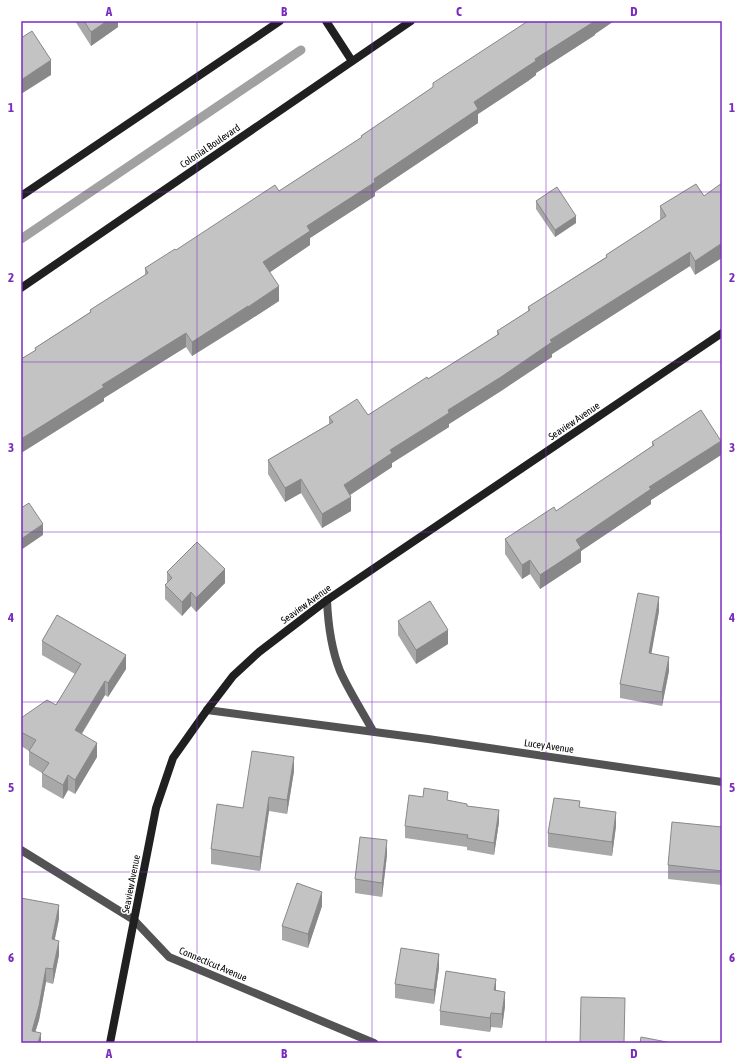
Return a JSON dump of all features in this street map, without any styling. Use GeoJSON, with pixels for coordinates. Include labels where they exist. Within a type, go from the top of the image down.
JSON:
{"type":"FeatureCollection","features":[{"type":"Feature","properties":{"kind":"street"},"geometry":{"type":"LineString","coordinates":[[21,196],[280,21]]}},
{"type":"Feature","properties":{"kind":"street"},"geometry":{"type":"LineString","coordinates":[[326,21],[352,61]]}},
{"type":"Feature","properties":{"kind":"street","name":"Colonial Boulevard"},"geometry":{"type":"LineString","coordinates":[[21,288],[411,21]]}},
{"type":"Feature","properties":{"kind":"street","name":"Seaview Avenue"},"geometry":{"type":"LineString","coordinates":[[110,1043],[156,808],[173,758],[233,676],[259,652],[327,600],[722,333]]}},
{"type":"Feature","properties":{"kind":"street"},"geometry":{"type":"LineString","coordinates":[[327,600],[328,621],[332,646],[340,671],[373,731]]}},
{"type":"Feature","properties":{"kind":"street","name":"Lucey Avenue"},"geometry":{"type":"LineString","coordinates":[[207,710],[373,731],[722,782]]}},
{"type":"Feature","properties":{"kind":"street","name":"Connecticut Avenue"},"geometry":{"type":"LineString","coordinates":[[21,850],[134,920],[170,957],[374,1043]]}},
{"type":"Feature","properties":{"kind":"building"},"geometry":{"type":"Polygon","coordinates":[[[84,21],[107,21],[91,32],[84,21]]]}},
{"type":"Feature","properties":{"kind":"building"},"geometry":{"type":"Polygon","coordinates":[[[528,21],[595,21],[535,59],[536,61],[474,102],[478,109],[374,179],[375,182],[307,226],[310,231],[263,262],[279,286],[192,342],[186,333],[102,385],[104,387],[21,439],[21,359],[36,350],[35,348],[91,312],[90,310],[148,273],[145,268],[175,249],[176,250],[275,185],[279,191],[362,137],[361,136],[433,87],[433,83],[528,21]]]}},
{"type":"Feature","properties":{"kind":"building"},"geometry":{"type":"Polygon","coordinates":[[[32,31],[51,60],[21,80],[21,38],[32,31]]]}},
{"type":"Feature","properties":{"kind":"building"},"geometry":{"type":"Polygon","coordinates":[[[722,183],[722,243],[695,261],[690,252],[550,340],[552,342],[501,377],[448,410],[449,413],[390,450],[392,453],[344,485],[351,497],[322,514],[301,479],[285,488],[268,460],[333,422],[329,417],[357,399],[368,415],[427,377],[428,379],[499,334],[497,331],[530,310],[528,307],[607,257],[606,255],[666,216],[660,206],[696,184],[704,196],[722,183]]]}},
{"type":"Feature","properties":{"kind":"building"},"geometry":{"type":"Polygon","coordinates":[[[557,187],[576,216],[555,230],[536,201],[557,187]]]}},
{"type":"Feature","properties":{"kind":"building"},"geometry":{"type":"Polygon","coordinates":[[[701,410],[721,441],[649,487],[651,489],[576,540],[581,548],[540,575],[530,560],[522,565],[505,539],[554,507],[556,511],[654,445],[652,442],[701,410]]]}},
{"type":"Feature","properties":{"kind":"building"},"geometry":{"type":"Polygon","coordinates":[[[29,503],[43,524],[21,539],[21,508],[29,503]]]}},
{"type":"Feature","properties":{"kind":"building"},"geometry":{"type":"Polygon","coordinates":[[[197,542],[225,569],[196,598],[191,592],[182,602],[165,585],[172,578],[167,572],[197,542]]]}},
{"type":"Feature","properties":{"kind":"building"},"geometry":{"type":"Polygon","coordinates":[[[638,593],[659,597],[649,653],[669,657],[662,692],[620,684],[638,593]]]}},
{"type":"Feature","properties":{"kind":"building"},"geometry":{"type":"Polygon","coordinates":[[[430,601],[448,630],[416,650],[398,621],[430,601]]]}},
{"type":"Feature","properties":{"kind":"building"},"geometry":{"type":"Polygon","coordinates":[[[57,615],[126,655],[108,683],[105,681],[75,730],[97,743],[75,780],[68,775],[63,785],[42,773],[49,763],[29,751],[36,740],[21,732],[21,718],[47,700],[56,705],[81,664],[42,641],[57,615]]]}},
{"type":"Feature","properties":{"kind":"building"},"geometry":{"type":"Polygon","coordinates":[[[252,751],[294,757],[287,800],[269,797],[260,857],[211,849],[217,804],[243,808],[252,751]]]}},
{"type":"Feature","properties":{"kind":"building"},"geometry":{"type":"Polygon","coordinates":[[[424,788],[448,792],[447,800],[467,804],[467,806],[499,810],[494,843],[467,838],[468,835],[405,826],[409,795],[423,797],[424,788]]]}},
{"type":"Feature","properties":{"kind":"building"},"geometry":{"type":"Polygon","coordinates":[[[554,798],[580,801],[579,807],[616,812],[612,842],[548,833],[554,798]]]}},
{"type":"Feature","properties":{"kind":"building"},"geometry":{"type":"Polygon","coordinates":[[[672,822],[722,827],[722,871],[668,865],[672,822]]]}},
{"type":"Feature","properties":{"kind":"building"},"geometry":{"type":"Polygon","coordinates":[[[360,837],[387,840],[382,883],[355,879],[360,837]]]}},
{"type":"Feature","properties":{"kind":"building"},"geometry":{"type":"Polygon","coordinates":[[[297,883],[322,892],[308,934],[282,926],[297,883]]]}},
{"type":"Feature","properties":{"kind":"building"},"geometry":{"type":"Polygon","coordinates":[[[21,898],[59,905],[52,939],[59,941],[53,969],[46,968],[39,1006],[32,1031],[41,1033],[38,1043],[21,1043],[21,898]]]}},
{"type":"Feature","properties":{"kind":"building"},"geometry":{"type":"Polygon","coordinates":[[[401,948],[439,954],[434,990],[395,984],[401,948]]]}},
{"type":"Feature","properties":{"kind":"building"},"geometry":{"type":"Polygon","coordinates":[[[446,971],[496,979],[494,990],[505,992],[502,1014],[491,1013],[490,1018],[440,1011],[446,971]]]}},
{"type":"Feature","properties":{"kind":"building"},"geometry":{"type":"Polygon","coordinates":[[[581,997],[625,998],[624,1043],[580,1043],[581,997]]]}},
{"type":"Feature","properties":{"kind":"building"},"geometry":{"type":"Polygon","coordinates":[[[641,1037],[672,1043],[640,1043],[641,1037]]]}},
{"type":"Feature","properties":{"kind":"waterway"},"geometry":{"type":"LineString","coordinates":[[21,239],[301,50]]}}]}
